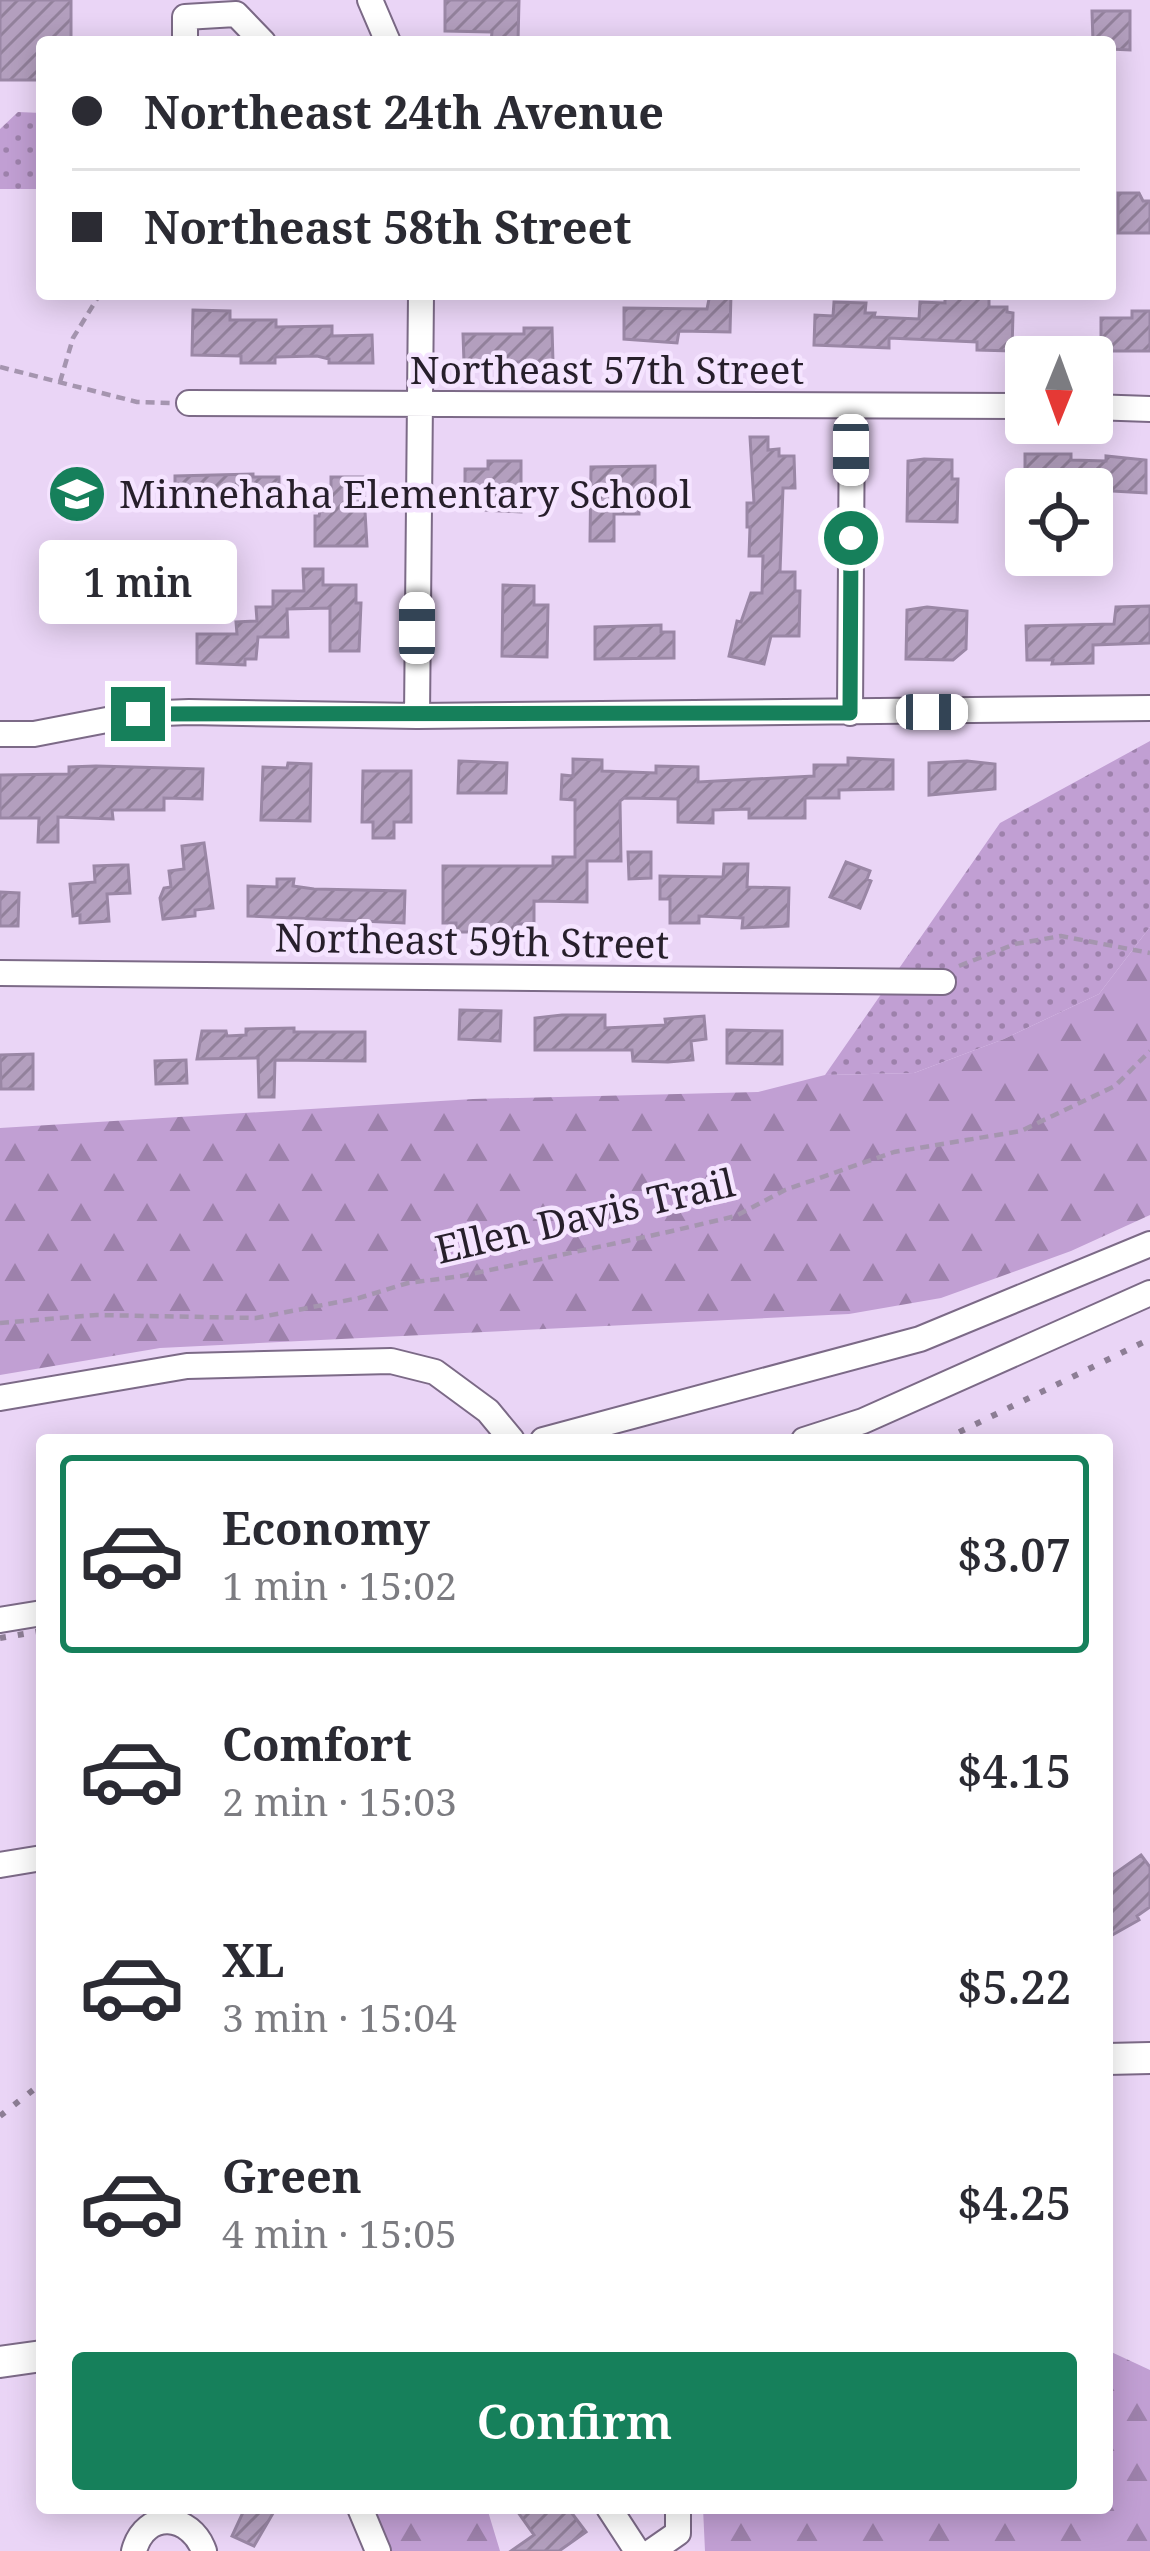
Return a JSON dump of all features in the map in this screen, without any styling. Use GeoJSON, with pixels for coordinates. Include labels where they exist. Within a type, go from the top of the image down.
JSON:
{"type":"FeatureCollection","features":[{"type":"Feature","properties":{"kind":"main road"},"geometry":{"type":"LineString","coordinates":[[1113,2059],[1150,2058]]}},
{"type":"Feature","properties":{"kind":"main road"},"geometry":{"type":"LineString","coordinates":[[0,2362],[36,2357]]}},
{"type":"Feature","properties":{"kind":"street"},"geometry":{"type":"LineString","coordinates":[[370,0],[385,36]]}},
{"type":"Feature","properties":{"kind":"street"},"geometry":{"type":"LineString","coordinates":[[185,36],[185,17],[236,14],[257,36]]}},
{"type":"Feature","properties":{"kind":"street"},"geometry":{"type":"LineString","coordinates":[[416,716],[421,300]]}},
{"type":"Feature","properties":{"kind":"street","name":"Northeast 57th Street"},"geometry":{"type":"LineString","coordinates":[[189,404],[1005,406]]}},
{"type":"Feature","properties":{"kind":"street"},"geometry":{"type":"LineString","coordinates":[[850,713],[852,406]]}},
{"type":"Feature","properties":{"kind":"street"},"geometry":{"type":"LineString","coordinates":[[1113,408],[1150,409]]}},
{"type":"Feature","properties":{"kind":"street"},"geometry":{"type":"LineString","coordinates":[[0,734],[34,734],[138,714],[189,712],[416,716],[1150,708]]}},
{"type":"Feature","properties":{"kind":"street","name":"Northeast 59th Street"},"geometry":{"type":"LineString","coordinates":[[0,973],[944,982]]}},
{"type":"Feature","properties":{"kind":"street"},"geometry":{"type":"LineString","coordinates":[[565,1434],[920,1339],[1150,1244]]}},
{"type":"Feature","properties":{"kind":"street"},"geometry":{"type":"LineString","coordinates":[[822,1434],[1150,1293]]}},
{"type":"Feature","properties":{"kind":"street"},"geometry":{"type":"LineString","coordinates":[[0,1398],[187,1366],[391,1361],[435,1372],[488,1411],[507,1434]]}},
{"type":"Feature","properties":{"kind":"street"},"geometry":{"type":"LineString","coordinates":[[0,1620],[36,1614]]}},
{"type":"Feature","properties":{"kind":"street"},"geometry":{"type":"LineString","coordinates":[[0,1865],[36,1859]]}},
{"type":"Feature","properties":{"kind":"street"},"geometry":{"type":"LineString","coordinates":[[363,2514],[378,2551]]}},
{"type":"Feature","properties":{"kind":"street"},"geometry":{"type":"LineString","coordinates":[[612,2514],[638,2551]]}},
{"type":"Feature","properties":{"kind":"street"},"geometry":{"type":"LineString","coordinates":[[652,2551],[678,2533],[678,2514]]}},
{"type":"Feature","properties":{"kind":"street"},"geometry":{"type":"LineString","coordinates":[[134,2551],[145,2530],[158,2522],[173,2521],[187,2525],[204,2551]]}},
{"type":"Feature","properties":{"kind":"path"},"geometry":{"type":"LineString","coordinates":[[60,382],[73,338],[96,300]]}},
{"type":"Feature","properties":{"kind":"path"},"geometry":{"type":"LineString","coordinates":[[0,367],[137,402],[189,404]]}},
{"type":"Feature","properties":{"kind":"path"},"geometry":{"type":"LineString","coordinates":[[944,982],[960,965],[982,956],[1061,936],[1150,953]]}},
{"type":"Feature","properties":{"kind":"path","name":"Ellen Davis Trail"},"geometry":{"type":"LineString","coordinates":[[0,1323],[97,1315],[256,1318],[736,1216],[785,1190],[894,1152],[1021,1130],[1115,1086],[1150,1051]]}},
{"type":"Feature","properties":{"kind":"green space"},"geometry":{"type":"Polygon","coordinates":[[[18,112],[36,113],[36,189],[0,189],[0,129],[18,112]]]}},
{"type":"Feature","properties":{"kind":"green space"},"geometry":{"type":"Polygon","coordinates":[[[1150,741],[1150,927],[1099,994],[1004,1039],[914,1073],[825,1075],[1000,823],[1150,741]]]}},
{"type":"Feature","properties":{"kind":"green space"},"geometry":{"type":"Polygon","coordinates":[[[1150,927],[1150,1215],[1071,1251],[941,1298],[849,1314],[160,1348],[0,1375],[0,1128],[473,1099],[758,1092],[825,1075],[914,1073],[1004,1039],[1099,994],[1150,927]]]}},
{"type":"Feature","properties":{"kind":"green space"},"geometry":{"type":"Polygon","coordinates":[[[1113,2353],[1150,2370],[1150,2551],[705,2551],[703,2514],[1113,2514],[1113,2353]]]}},
{"type":"Feature","properties":{"kind":"green space"},"geometry":{"type":"Polygon","coordinates":[[[374,2514],[489,2514],[500,2551],[389,2551],[374,2514]]]}},
{"type":"Feature","properties":{"kind":"building"},"geometry":{"type":"Polygon","coordinates":[[[0,0],[71,0],[71,36],[36,36],[36,80],[0,80],[0,0]]]}},
{"type":"Feature","properties":{"kind":"building"},"geometry":{"type":"Polygon","coordinates":[[[445,0],[519,0],[518,36],[445,31],[445,0]]]}},
{"type":"Feature","properties":{"kind":"building"},"geometry":{"type":"Polygon","coordinates":[[[1092,11],[1130,11],[1130,50],[1116,49],[1116,36],[1093,36],[1092,11]]]}},
{"type":"Feature","properties":{"kind":"building"},"geometry":{"type":"Polygon","coordinates":[[[1118,193],[1139,193],[1143,201],[1150,201],[1150,233],[1118,233],[1118,193]]]}},
{"type":"Feature","properties":{"kind":"building"},"geometry":{"type":"Polygon","coordinates":[[[709,300],[731,300],[730,332],[679,331],[677,343],[624,339],[624,308],[707,309],[709,300]]]}},
{"type":"Feature","properties":{"kind":"building"},"geometry":{"type":"Polygon","coordinates":[[[989,300],[989,307],[1007,307],[1013,313],[1012,336],[1005,336],[1005,351],[977,350],[977,342],[889,338],[889,348],[814,345],[815,315],[833,316],[834,302],[866,303],[865,313],[875,313],[874,317],[919,319],[920,302],[989,300]]]}},
{"type":"Feature","properties":{"kind":"building"},"geometry":{"type":"Polygon","coordinates":[[[193,310],[230,311],[230,320],[276,320],[276,327],[332,326],[332,336],[372,335],[373,363],[329,363],[317,356],[241,363],[241,356],[192,355],[193,310]]]}},
{"type":"Feature","properties":{"kind":"building"},"geometry":{"type":"Polygon","coordinates":[[[1132,311],[1150,311],[1150,351],[1113,351],[1113,336],[1101,336],[1101,318],[1132,318],[1132,311]]]}},
{"type":"Feature","properties":{"kind":"building"},"geometry":{"type":"Polygon","coordinates":[[[524,328],[552,328],[553,362],[464,362],[463,334],[524,334],[524,328]]]}},
{"type":"Feature","properties":{"kind":"building"},"geometry":{"type":"Polygon","coordinates":[[[750,437],[768,437],[768,450],[794,456],[795,488],[783,488],[780,572],[795,572],[795,591],[800,591],[799,636],[771,636],[764,664],[729,656],[737,621],[741,622],[751,593],[762,593],[763,556],[749,556],[747,503],[754,503],[750,437]]]}},
{"type":"Feature","properties":{"kind":"building"},"geometry":{"type":"Polygon","coordinates":[[[1025,454],[1071,454],[1071,460],[1106,461],[1106,456],[1146,460],[1146,493],[1113,491],[1113,468],[1025,468],[1025,454]]]}},
{"type":"Feature","properties":{"kind":"building"},"geometry":{"type":"Polygon","coordinates":[[[952,460],[952,479],[958,479],[957,522],[907,521],[908,461],[952,460]]]}},
{"type":"Feature","properties":{"kind":"building"},"geometry":{"type":"Polygon","coordinates":[[[488,461],[521,461],[521,512],[485,510],[485,495],[465,495],[465,469],[488,469],[488,461]]]}},
{"type":"Feature","properties":{"kind":"building"},"geometry":{"type":"Polygon","coordinates":[[[655,466],[655,498],[639,498],[639,514],[614,514],[614,541],[590,541],[591,467],[655,466]]]}},
{"type":"Feature","properties":{"kind":"building"},"geometry":{"type":"Polygon","coordinates":[[[175,476],[279,477],[279,503],[175,501],[175,476]]]}},
{"type":"Feature","properties":{"kind":"building"},"geometry":{"type":"Polygon","coordinates":[[[331,477],[363,477],[367,546],[315,546],[315,516],[319,516],[323,498],[331,498],[331,477]]]}},
{"type":"Feature","properties":{"kind":"building"},"geometry":{"type":"Polygon","coordinates":[[[303,569],[323,569],[323,585],[356,585],[356,603],[361,603],[359,651],[330,651],[330,608],[287,609],[288,637],[258,637],[256,659],[245,659],[245,665],[197,663],[197,634],[237,634],[236,622],[257,621],[256,607],[273,607],[273,591],[304,591],[303,569]]]}},
{"type":"Feature","properties":{"kind":"building"},"geometry":{"type":"Polygon","coordinates":[[[503,585],[534,586],[534,605],[548,605],[547,657],[502,656],[503,585]]]}},
{"type":"Feature","properties":{"kind":"building"},"geometry":{"type":"Polygon","coordinates":[[[1150,606],[1150,643],[1093,645],[1093,663],[1027,660],[1026,626],[1114,624],[1116,607],[1150,606]]]}},
{"type":"Feature","properties":{"kind":"building"},"geometry":{"type":"Polygon","coordinates":[[[907,610],[967,611],[966,649],[953,660],[906,659],[907,610]]]}},
{"type":"Feature","properties":{"kind":"building"},"geometry":{"type":"Polygon","coordinates":[[[661,625],[661,632],[674,632],[674,658],[595,659],[595,627],[661,625]]]}},
{"type":"Feature","properties":{"kind":"building"},"geometry":{"type":"Polygon","coordinates":[[[848,758],[893,760],[893,789],[839,790],[839,798],[805,798],[805,818],[749,818],[749,809],[713,810],[713,823],[678,822],[678,799],[624,798],[620,801],[621,861],[587,861],[587,902],[534,901],[534,924],[515,924],[515,932],[456,932],[456,923],[443,923],[443,866],[553,866],[553,857],[575,857],[575,800],[561,799],[562,775],[573,776],[573,759],[602,760],[602,771],[656,773],[656,766],[698,767],[698,782],[814,776],[814,765],[848,765],[848,758]]]}},
{"type":"Feature","properties":{"kind":"building"},"geometry":{"type":"Polygon","coordinates":[[[459,761],[507,763],[506,793],[458,793],[459,761]]]}},
{"type":"Feature","properties":{"kind":"building"},"geometry":{"type":"Polygon","coordinates":[[[288,763],[311,764],[310,821],[261,820],[263,767],[287,768],[288,763]]]}},
{"type":"Feature","properties":{"kind":"building"},"geometry":{"type":"Polygon","coordinates":[[[929,763],[995,764],[995,789],[929,795],[929,763]]]}},
{"type":"Feature","properties":{"kind":"building"},"geometry":{"type":"Polygon","coordinates":[[[69,767],[203,769],[202,799],[164,798],[164,810],[112,810],[113,819],[58,817],[58,842],[38,842],[39,818],[0,818],[0,775],[69,774],[69,767]]]}},
{"type":"Feature","properties":{"kind":"building"},"geometry":{"type":"Polygon","coordinates":[[[363,771],[411,771],[411,822],[394,822],[394,838],[373,838],[373,822],[362,822],[363,771]]]}},
{"type":"Feature","properties":{"kind":"building"},"geometry":{"type":"Polygon","coordinates":[[[204,843],[213,908],[195,910],[195,916],[163,919],[160,898],[164,888],[171,887],[169,871],[184,869],[182,846],[204,843]]]}},
{"type":"Feature","properties":{"kind":"building"},"geometry":{"type":"Polygon","coordinates":[[[628,852],[651,852],[651,878],[629,879],[628,852]]]}},
{"type":"Feature","properties":{"kind":"building"},"geometry":{"type":"Polygon","coordinates":[[[846,862],[870,871],[860,908],[830,897],[846,862]]]}},
{"type":"Feature","properties":{"kind":"building"},"geometry":{"type":"Polygon","coordinates":[[[724,864],[748,864],[747,887],[789,888],[788,926],[742,928],[743,918],[699,916],[699,923],[670,923],[670,899],[660,899],[660,876],[723,877],[724,864]]]}},
{"type":"Feature","properties":{"kind":"building"},"geometry":{"type":"Polygon","coordinates":[[[128,865],[130,893],[107,894],[109,921],[80,923],[80,915],[73,916],[70,884],[95,882],[94,866],[128,865]]]}},
{"type":"Feature","properties":{"kind":"building"},"geometry":{"type":"Polygon","coordinates":[[[277,879],[294,879],[293,886],[314,889],[405,891],[404,923],[248,916],[248,886],[277,887],[277,879]]]}},
{"type":"Feature","properties":{"kind":"building"},"geometry":{"type":"Polygon","coordinates":[[[0,892],[19,893],[18,926],[0,926],[0,892]]]}},
{"type":"Feature","properties":{"kind":"building"},"geometry":{"type":"Polygon","coordinates":[[[460,1010],[501,1011],[500,1041],[459,1039],[460,1010]]]}},
{"type":"Feature","properties":{"kind":"building"},"geometry":{"type":"Polygon","coordinates":[[[605,1015],[605,1028],[666,1025],[665,1019],[704,1016],[706,1039],[691,1041],[693,1060],[668,1062],[633,1061],[632,1050],[535,1050],[535,1018],[605,1015]]]}},
{"type":"Feature","properties":{"kind":"building"},"geometry":{"type":"Polygon","coordinates":[[[294,1028],[294,1032],[365,1032],[365,1061],[275,1060],[274,1097],[259,1097],[258,1058],[197,1059],[202,1031],[226,1031],[227,1036],[246,1035],[246,1029],[294,1028]]]}},
{"type":"Feature","properties":{"kind":"building"},"geometry":{"type":"Polygon","coordinates":[[[727,1030],[782,1031],[782,1064],[727,1063],[727,1030]]]}},
{"type":"Feature","properties":{"kind":"building"},"geometry":{"type":"Polygon","coordinates":[[[33,1054],[33,1089],[1,1089],[0,1055],[33,1054]]]}},
{"type":"Feature","properties":{"kind":"building"},"geometry":{"type":"Polygon","coordinates":[[[186,1060],[187,1083],[156,1084],[155,1061],[186,1060]]]}},
{"type":"Feature","properties":{"kind":"building"},"geometry":{"type":"Polygon","coordinates":[[[1141,1855],[1150,1867],[1150,1907],[1137,1916],[1139,1920],[1113,1935],[1113,1875],[1141,1855]]]}},
{"type":"Feature","properties":{"kind":"building"},"geometry":{"type":"Polygon","coordinates":[[[242,2514],[273,2514],[254,2546],[232,2536],[242,2514]]]}},
{"type":"Feature","properties":{"kind":"building"},"geometry":{"type":"Polygon","coordinates":[[[519,2514],[572,2514],[586,2532],[559,2551],[511,2551],[534,2535],[519,2514]]]}},
{"type":"Feature","properties":{"kind":"railway"},"geometry":{"type":"LineString","coordinates":[[955,1434],[1150,1339]]}},
{"type":"Feature","properties":{"kind":"railway"},"geometry":{"type":"LineString","coordinates":[[0,1638],[36,1632]]}},
{"type":"Feature","properties":{"kind":"railway"},"geometry":{"type":"LineString","coordinates":[[0,2116],[36,2088]]}},
{"type":"Feature","properties":{"kind":"place","name":"Minnehaha Elementary School"},"geometry":{"type":"Point","coordinates":[77,494]}},
{"type":"Feature","properties":{"kind":"route"},"geometry":{"type":"LineString","coordinates":[[138,714],[850,713],[851,538]]}}]}
